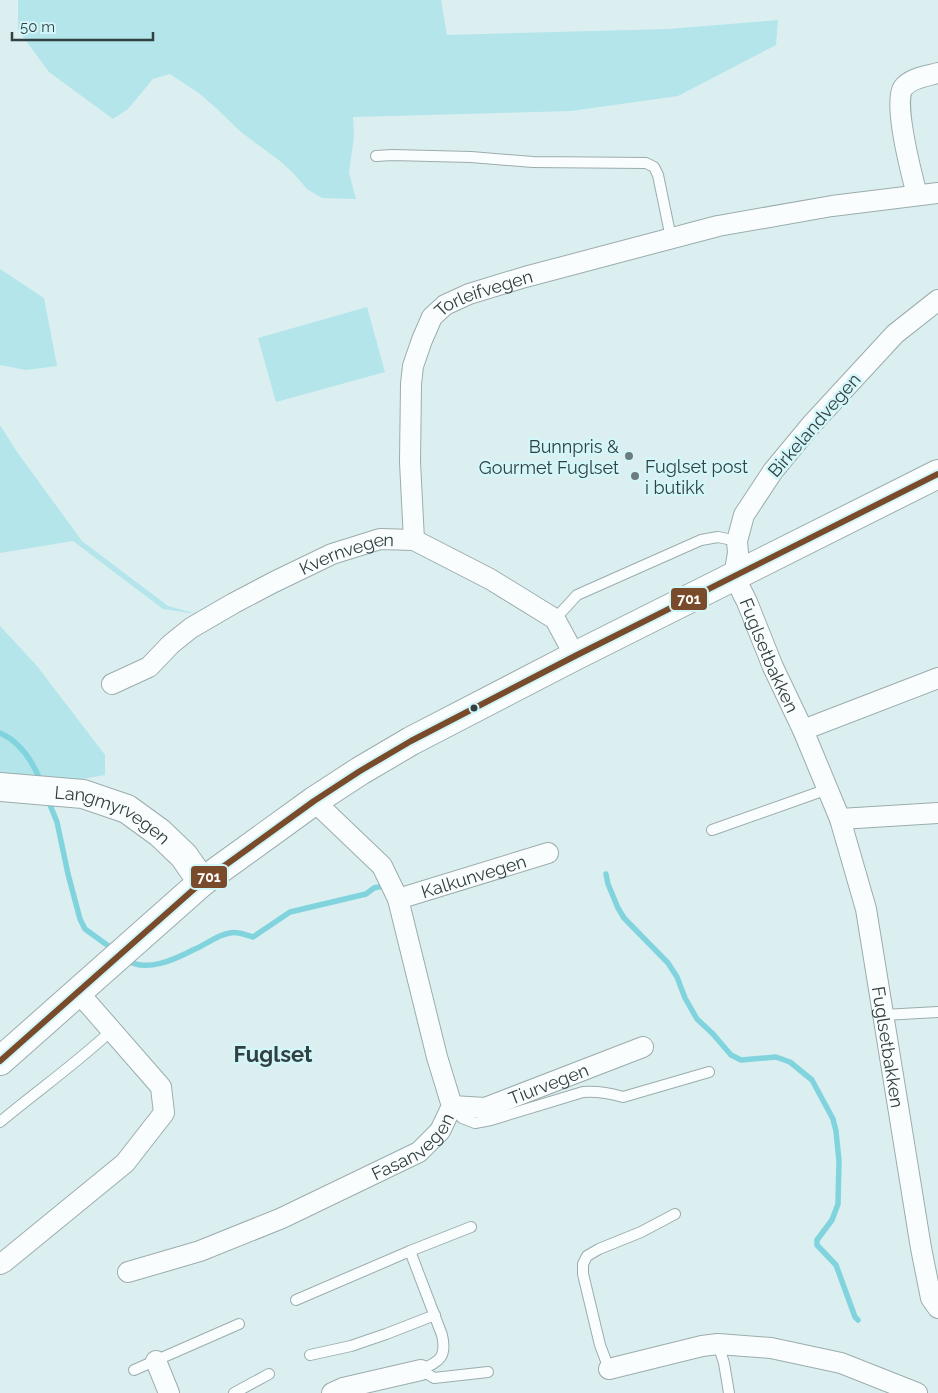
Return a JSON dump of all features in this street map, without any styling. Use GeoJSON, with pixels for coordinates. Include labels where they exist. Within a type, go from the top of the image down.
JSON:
{"type":"FeatureCollection","features":[{"type":"Feature","properties":{"kind":"main road"},"geometry":{"type":"LineString","coordinates":[[0,1061],[202,882],[314,801],[360,771],[411,741],[575,656],[938,474]]}},
{"type":"Feature","properties":{"kind":"main road","name":"Langmyrvegen"},"geometry":{"type":"LineString","coordinates":[[0,788],[83,794],[127,809],[160,833],[184,856],[202,882]]}},
{"type":"Feature","properties":{"kind":"street"},"geometry":{"type":"LineString","coordinates":[[917,195],[905,146],[900,98],[902,89],[910,81],[938,73]]}},
{"type":"Feature","properties":{"kind":"street","name":"Torleifvegen"},"geometry":{"type":"LineString","coordinates":[[414,540],[410,462],[413,366],[432,317],[445,305],[470,294],[526,277],[718,226],[832,206],[938,193]]}},
{"type":"Feature","properties":{"kind":"street","name":"Birkelandvegen"},"geometry":{"type":"LineString","coordinates":[[734,576],[738,553],[737,541],[744,515],[773,471],[811,425],[895,334],[938,300]]}},
{"type":"Feature","properties":{"kind":"street","name":"Kvernvegen"},"geometry":{"type":"LineString","coordinates":[[112,684],[149,667],[171,644],[191,628],[274,582],[332,554],[380,539],[414,540],[490,579],[555,619],[575,656]]}},
{"type":"Feature","properties":{"kind":"street","name":"Fuglsetbakken"},"geometry":{"type":"LineString","coordinates":[[734,576],[747,602],[773,667],[803,730],[840,819],[866,909],[921,1248],[931,1298],[938,1308]]}},
{"type":"Feature","properties":{"kind":"street"},"geometry":{"type":"LineString","coordinates":[[803,730],[938,678]]}},
{"type":"Feature","properties":{"kind":"street","name":"Fasanvegen"},"geometry":{"type":"LineString","coordinates":[[128,1272],[200,1251],[282,1218],[419,1152],[440,1132],[452,1106],[437,1057],[398,899],[382,866],[314,801]]}},
{"type":"Feature","properties":{"kind":"street"},"geometry":{"type":"LineString","coordinates":[[840,819],[938,813]]}},
{"type":"Feature","properties":{"kind":"street","name":"Kalkunvegen"},"geometry":{"type":"LineString","coordinates":[[398,899],[548,853]]}},
{"type":"Feature","properties":{"kind":"street"},"geometry":{"type":"LineString","coordinates":[[0,1264],[125,1163],[164,1114],[161,1087],[78,992]]}},
{"type":"Feature","properties":{"kind":"street","name":"Tiurvegen"},"geometry":{"type":"LineString","coordinates":[[452,1106],[485,1108],[643,1047]]}},
{"type":"Feature","properties":{"kind":"street"},"geometry":{"type":"LineString","coordinates":[[609,1369],[702,1346],[718,1344],[771,1348],[841,1363],[917,1393]]}},
{"type":"Feature","properties":{"kind":"street"},"geometry":{"type":"LineString","coordinates":[[156,1361],[169,1393]]}},
{"type":"Feature","properties":{"kind":"street"},"geometry":{"type":"LineString","coordinates":[[332,1393],[343,1388],[421,1370]]}},
{"type":"Feature","properties":{"kind":"lane"},"geometry":{"type":"LineString","coordinates":[[376,156],[471,157],[533,162],[646,163],[654,167],[658,175],[671,238]]}},
{"type":"Feature","properties":{"kind":"lane"},"geometry":{"type":"LineString","coordinates":[[555,619],[577,596],[701,540],[718,537],[737,541]]}},
{"type":"Feature","properties":{"kind":"lane"},"geometry":{"type":"LineString","coordinates":[[712,830],[828,790]]}},
{"type":"Feature","properties":{"kind":"lane"},"geometry":{"type":"LineString","coordinates":[[883,1015],[938,1012]]}},
{"type":"Feature","properties":{"kind":"lane"},"geometry":{"type":"LineString","coordinates":[[0,1122],[92,1049],[112,1030]]}},
{"type":"Feature","properties":{"kind":"lane"},"geometry":{"type":"LineString","coordinates":[[452,1106],[462,1118],[475,1123],[491,1120],[583,1092],[598,1091],[623,1097],[709,1072]]}},
{"type":"Feature","properties":{"kind":"lane"},"geometry":{"type":"LineString","coordinates":[[609,1369],[600,1345],[583,1274],[583,1264],[587,1256],[599,1249],[641,1232],[676,1214]]}},
{"type":"Feature","properties":{"kind":"lane"},"geometry":{"type":"LineString","coordinates":[[296,1300],[410,1251],[472,1227]]}},
{"type":"Feature","properties":{"kind":"lane"},"geometry":{"type":"LineString","coordinates":[[410,1251],[435,1315],[444,1345],[442,1356],[436,1363],[421,1370]]}},
{"type":"Feature","properties":{"kind":"lane"},"geometry":{"type":"LineString","coordinates":[[310,1355],[351,1346],[435,1315]]}},
{"type":"Feature","properties":{"kind":"lane"},"geometry":{"type":"LineString","coordinates":[[134,1370],[239,1324]]}},
{"type":"Feature","properties":{"kind":"lane"},"geometry":{"type":"LineString","coordinates":[[718,1344],[724,1363],[729,1393]]}},
{"type":"Feature","properties":{"kind":"lane"},"geometry":{"type":"LineString","coordinates":[[421,1370],[434,1378],[488,1372]]}},
{"type":"Feature","properties":{"kind":"lane"},"geometry":{"type":"LineString","coordinates":[[234,1393],[268,1374]]}},
{"type":"Feature","properties":{"kind":"shaded area"},"geometry":{"type":"Polygon","coordinates":[[[18,0],[441,0],[447,35],[668,29],[778,20],[776,45],[678,96],[571,111],[353,117],[354,136],[349,173],[356,199],[322,198],[307,189],[280,161],[241,132],[200,94],[170,74],[153,79],[128,109],[113,119],[49,72],[18,30],[18,0]]]}},
{"type":"Feature","properties":{"kind":"shaded area"},"geometry":{"type":"Polygon","coordinates":[[[0,269],[44,298],[57,366],[26,370],[0,365],[0,269]]]}},
{"type":"Feature","properties":{"kind":"shaded area"},"geometry":{"type":"Polygon","coordinates":[[[367,307],[385,372],[276,402],[258,338],[367,307]]]}},
{"type":"Feature","properties":{"kind":"shaded area"},"geometry":{"type":"Polygon","coordinates":[[[0,425],[17,452],[82,541],[168,606],[197,614],[163,609],[73,541],[0,553],[0,425]]]}},
{"type":"Feature","properties":{"kind":"shaded area"},"geometry":{"type":"Polygon","coordinates":[[[0,626],[37,666],[105,755],[105,775],[7,792],[0,791],[0,626]]]}},
{"type":"Feature","properties":{"kind":"waterway"},"geometry":{"type":"LineString","coordinates":[[0,733],[20,747],[34,767],[41,782]]}},
{"type":"Feature","properties":{"kind":"waterway"},"geometry":{"type":"LineString","coordinates":[[48,800],[57,822],[80,919],[85,929],[114,950]]}},
{"type":"Feature","properties":{"kind":"waterway"},"geometry":{"type":"LineString","coordinates":[[606,874],[608,884],[624,918],[668,963],[677,977],[685,998],[697,1019],[731,1055],[741,1060],[776,1057],[790,1062],[812,1080],[833,1119],[839,1161],[838,1204],[832,1220],[817,1240],[817,1245],[836,1265],[855,1317],[858,1320]]}},
{"type":"Feature","properties":{"kind":"waterway"},"geometry":{"type":"LineString","coordinates":[[125,959],[142,965],[170,961],[225,934],[236,932],[253,937],[290,912],[366,894],[374,888],[383,886]]}},
{"type":"Feature","properties":{"kind":"transit line","name":"701"},"geometry":{"type":"LineString","coordinates":[[0,1061],[202,882],[314,801],[360,771],[411,741],[575,656],[938,474]]}},
{"type":"Feature","properties":{"kind":"place","name":"Bunnpris & Gourmet Fuglset"},"geometry":{"type":"Point","coordinates":[629,456]}},
{"type":"Feature","properties":{"kind":"place","name":"Fuglset post i butikk"},"geometry":{"type":"Point","coordinates":[635,476]}},
{"type":"Feature","properties":{"kind":"district","name":"Fuglset"},"geometry":{"type":"Point","coordinates":[273,1054]}}]}
